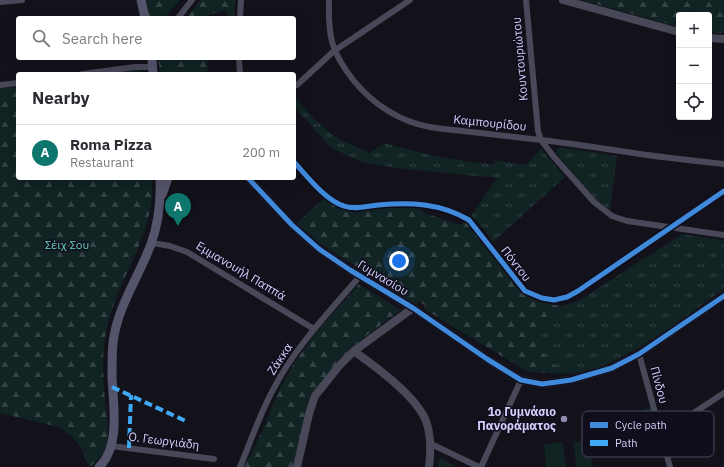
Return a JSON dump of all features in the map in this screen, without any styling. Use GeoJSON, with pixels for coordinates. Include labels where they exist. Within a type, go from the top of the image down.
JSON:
{"type":"FeatureCollection","features":[{"type":"Feature","properties":{"kind":"main road"},"geometry":{"type":"LineString","coordinates":[[141,0],[145,16]]}},
{"type":"Feature","properties":{"kind":"main road"},"geometry":{"type":"LineString","coordinates":[[99,467],[107,457],[111,446],[114,427],[112,366],[116,326],[122,308],[152,243],[160,210],[160,180]]}},
{"type":"Feature","properties":{"kind":"main road"},"geometry":{"type":"LineString","coordinates":[[161,200],[167,180]]}},
{"type":"Feature","properties":{"kind":"street"},"geometry":{"type":"LineString","coordinates":[[0,2],[22,0]]}},
{"type":"Feature","properties":{"kind":"street"},"geometry":{"type":"LineString","coordinates":[[180,16],[192,0]]}},
{"type":"Feature","properties":{"kind":"street"},"geometry":{"type":"LineString","coordinates":[[240,16],[241,0]]}},
{"type":"Feature","properties":{"kind":"street","name":"Καμπουρίδου"},"geometry":{"type":"LineString","coordinates":[[330,0],[330,27],[334,51],[349,75],[367,96],[386,110],[407,120],[434,128],[541,140],[724,164]]}},
{"type":"Feature","properties":{"kind":"street"},"geometry":{"type":"LineString","coordinates":[[297,85],[334,51],[410,0]]}},
{"type":"Feature","properties":{"kind":"street","name":"Κουντουριώτου"},"geometry":{"type":"LineString","coordinates":[[526,0],[538,131],[541,140]]}},
{"type":"Feature","properties":{"kind":"street"},"geometry":{"type":"LineString","coordinates":[[563,0],[676,31]]}},
{"type":"Feature","properties":{"kind":"street"},"geometry":{"type":"LineString","coordinates":[[712,38],[724,39]]}},
{"type":"Feature","properties":{"kind":"street"},"geometry":{"type":"LineString","coordinates":[[239,60],[240,72]]}},
{"type":"Feature","properties":{"kind":"street"},"geometry":{"type":"LineString","coordinates":[[97,72],[153,66]]}},
{"type":"Feature","properties":{"kind":"street"},"geometry":{"type":"LineString","coordinates":[[0,85],[16,83]]}},
{"type":"Feature","properties":{"kind":"street"},"geometry":{"type":"LineString","coordinates":[[541,140],[586,194],[602,210],[612,216],[627,221],[724,235]]}},
{"type":"Feature","properties":{"kind":"street","name":"Πόντου"},"geometry":{"type":"LineString","coordinates":[[296,164],[325,195],[343,206],[356,208],[393,204],[423,204],[458,213],[469,220],[525,292],[547,300],[559,300],[573,294],[724,192]]}},
{"type":"Feature","properties":{"kind":"street","name":"Γυμνασίου"},"geometry":{"type":"LineString","coordinates":[[250,180],[302,235],[326,254],[413,308],[487,359],[521,380]]}},
{"type":"Feature","properties":{"kind":"street","name":"Εμμανουήλ Παππά"},"geometry":{"type":"LineString","coordinates":[[152,243],[170,246],[187,252],[314,329]]}},
{"type":"Feature","properties":{"kind":"street","name":"Ζάκκα"},"geometry":{"type":"LineString","coordinates":[[240,467],[274,388],[293,357],[314,329],[360,276]]}},
{"type":"Feature","properties":{"kind":"street"},"geometry":{"type":"LineString","coordinates":[[429,443],[480,467],[521,380],[542,384],[571,380],[612,368],[639,354],[724,296]]}},
{"type":"Feature","properties":{"kind":"street"},"geometry":{"type":"LineString","coordinates":[[297,467],[309,414],[315,396],[339,366],[354,351],[413,308]]}},
{"type":"Feature","properties":{"kind":"street"},"geometry":{"type":"LineString","coordinates":[[354,351],[383,373],[412,401],[425,420],[429,443],[429,467]]}},
{"type":"Feature","properties":{"kind":"street","name":"Πίνδου"},"geometry":{"type":"LineString","coordinates":[[639,354],[655,411]]}},
{"type":"Feature","properties":{"kind":"street"},"geometry":{"type":"LineString","coordinates":[[697,411],[724,393]]}},
{"type":"Feature","properties":{"kind":"street","name":"Ο. Γεωργιάδη"},"geometry":{"type":"LineString","coordinates":[[111,446],[214,459]]}},
{"type":"Feature","properties":{"kind":"street","name":"Πίνδου"},"geometry":{"type":"LineString","coordinates":[[667,457],[670,467]]}},
{"type":"Feature","properties":{"kind":"green space"},"geometry":{"type":"Polygon","coordinates":[[[145,0],[180,0],[166,16],[149,16],[145,0]]]}},
{"type":"Feature","properties":{"kind":"green space"},"geometry":{"type":"Polygon","coordinates":[[[201,0],[235,0],[234,16],[227,16],[225,10],[206,16],[188,16],[201,0]]]}},
{"type":"Feature","properties":{"kind":"green space"},"geometry":{"type":"Polygon","coordinates":[[[582,0],[724,0],[724,33],[712,33],[712,12],[676,12],[676,26],[582,0]]]}},
{"type":"Feature","properties":{"kind":"green space"},"geometry":{"type":"Polygon","coordinates":[[[158,60],[207,60],[208,72],[160,72],[158,60]]]}},
{"type":"Feature","properties":{"kind":"green space"},"geometry":{"type":"Polygon","coordinates":[[[138,70],[144,72],[121,72],[138,70]]]}},
{"type":"Feature","properties":{"kind":"green space","name":"Σέιχ Σου"},"geometry":{"type":"Polygon","coordinates":[[[16,87],[16,180],[152,180],[152,200],[148,220],[109,318],[105,339],[103,366],[108,439],[103,453],[90,467],[85,459],[83,451],[72,436],[59,427],[0,413],[0,88],[16,87]]]}},
{"type":"Feature","properties":{"kind":"green space"},"geometry":{"type":"Polygon","coordinates":[[[296,97],[311,116],[335,137],[369,153],[385,143],[425,154],[452,159],[494,164],[495,160],[526,165],[541,149],[565,177],[493,242],[471,216],[497,178],[405,169],[364,163],[331,148],[296,108],[296,97]]]}},
{"type":"Feature","properties":{"kind":"green space"},"geometry":{"type":"Polygon","coordinates":[[[559,147],[617,156],[610,211],[592,196],[556,153],[559,147]]]}},
{"type":"Feature","properties":{"kind":"green space"},"geometry":{"type":"Polygon","coordinates":[[[324,198],[337,207],[357,211],[384,208],[420,207],[424,213],[461,225],[466,220],[518,289],[533,299],[561,306],[532,331],[537,346],[563,374],[530,372],[521,368],[424,309],[425,305],[419,302],[415,304],[318,242],[297,223],[324,198]]]}},
{"type":"Feature","properties":{"kind":"green space"},"geometry":{"type":"Polygon","coordinates":[[[682,234],[724,240],[724,289],[664,332],[616,360],[590,370],[563,374],[537,346],[532,331],[561,306],[580,300],[682,234]]]}},
{"type":"Feature","properties":{"kind":"green space"},"geometry":{"type":"Polygon","coordinates":[[[359,284],[401,310],[350,349],[318,387],[306,409],[295,467],[244,467],[261,434],[278,392],[294,363],[317,331],[359,284]]]}},
{"type":"Feature","properties":{"kind":"green space"},"geometry":{"type":"Polygon","coordinates":[[[651,406],[652,411],[641,411],[651,406]]]}},
{"type":"Feature","properties":{"kind":"green space"},"geometry":{"type":"Polygon","coordinates":[[[563,442],[566,467],[546,467],[544,444],[563,442]]]}},
{"type":"Feature","properties":{"kind":"green space"},"geometry":{"type":"Polygon","coordinates":[[[574,442],[582,442],[582,457],[592,457],[593,467],[576,467],[574,442]]]}},
{"type":"Feature","properties":{"kind":"green space"},"geometry":{"type":"Polygon","coordinates":[[[440,457],[456,467],[437,467],[440,457]]]}},
{"type":"Feature","properties":{"kind":"marked path"},"geometry":{"type":"LineString","coordinates":[[112,387],[188,422]]}},
{"type":"Feature","properties":{"kind":"marked path"},"geometry":{"type":"LineString","coordinates":[[129,448],[131,395]]}},
{"type":"Feature","properties":{"kind":"cycle path"},"geometry":{"type":"LineString","coordinates":[[296,164],[323,193],[330,199],[344,206],[357,208],[390,204],[413,204],[436,207],[458,214],[469,220],[525,291],[542,298],[554,300],[567,297],[578,291],[724,191]]}},
{"type":"Feature","properties":{"kind":"cycle path"},"geometry":{"type":"LineString","coordinates":[[250,180],[292,225],[319,249],[350,270],[413,308],[487,359],[521,380],[542,384],[571,380],[612,368],[639,354],[724,296]]}},
{"type":"Feature","properties":{"kind":"place","name":"Roma Pizza"},"geometry":{"type":"Point","coordinates":[178,226]}},
{"type":"Feature","properties":{"kind":"place","name":"1ο Γυμνάσιο Πανοράματος"},"geometry":{"type":"Point","coordinates":[564,419]}}]}
